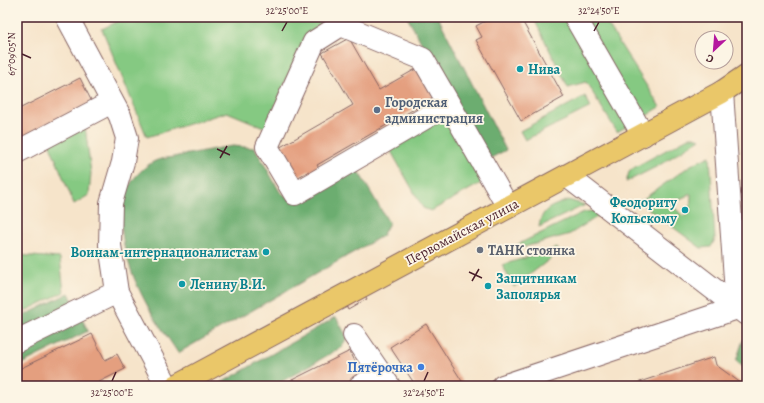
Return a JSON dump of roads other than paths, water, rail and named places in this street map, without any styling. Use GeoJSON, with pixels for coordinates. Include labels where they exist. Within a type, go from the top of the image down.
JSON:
{"type":"FeatureCollection","features":[{"type":"Feature","properties":{"kind":"main road","name":"Первомайская улица"},"geometry":{"type":"LineString","coordinates":[[176,386],[722,92],[747,75]]}},
{"type":"Feature","properties":{"kind":"street"},"geometry":{"type":"LineString","coordinates":[[67,17],[120,116],[127,138],[123,162],[111,203],[110,246],[117,292],[167,386]]}},
{"type":"Feature","properties":{"kind":"street"},"geometry":{"type":"LineString","coordinates":[[574,17],[643,135]]}},
{"type":"Feature","properties":{"kind":"street"},"geometry":{"type":"LineString","coordinates":[[449,104],[295,194],[266,147],[314,42],[341,26],[422,59],[449,104],[508,207]]}},
{"type":"Feature","properties":{"kind":"street"},"geometry":{"type":"LineString","coordinates":[[722,92],[742,311]]}},
{"type":"Feature","properties":{"kind":"street"},"geometry":{"type":"LineString","coordinates":[[17,152],[112,102]]}},
{"type":"Feature","properties":{"kind":"street"},"geometry":{"type":"LineString","coordinates":[[567,176],[742,311]]}},
{"type":"Feature","properties":{"kind":"street"},"geometry":{"type":"LineString","coordinates":[[17,341],[117,292]]}},
{"type":"Feature","properties":{"kind":"street"},"geometry":{"type":"LineString","coordinates":[[504,386],[742,311]]}},
{"type":"Feature","properties":{"kind":"street"},"geometry":{"type":"LineString","coordinates":[[354,335],[389,386]]}},
{"type":"Feature","properties":{"kind":"place","name":"Нива"},"geometry":{"type":"Point","coordinates":[520,69]}},
{"type":"Feature","properties":{"kind":"place","name":"Городская администрация"},"geometry":{"type":"Point","coordinates":[377,110]}},
{"type":"Feature","properties":{"kind":"place","name":"Феодориту Кольскому"},"geometry":{"type":"Point","coordinates":[685,210]}},
{"type":"Feature","properties":{"kind":"place","name":"ТАНК стоянка"},"geometry":{"type":"Point","coordinates":[480,250]}},
{"type":"Feature","properties":{"kind":"place","name":"Воинам-интернационалистам"},"geometry":{"type":"Point","coordinates":[266,252]}},
{"type":"Feature","properties":{"kind":"place","name":"Ленину В.И."},"geometry":{"type":"Point","coordinates":[182,284]}},
{"type":"Feature","properties":{"kind":"place","name":"Защитникам Заполярья"},"geometry":{"type":"Point","coordinates":[488,286]}},
{"type":"Feature","properties":{"kind":"place","name":"Пятёрочка"},"geometry":{"type":"Point","coordinates":[421,367]}}]}
